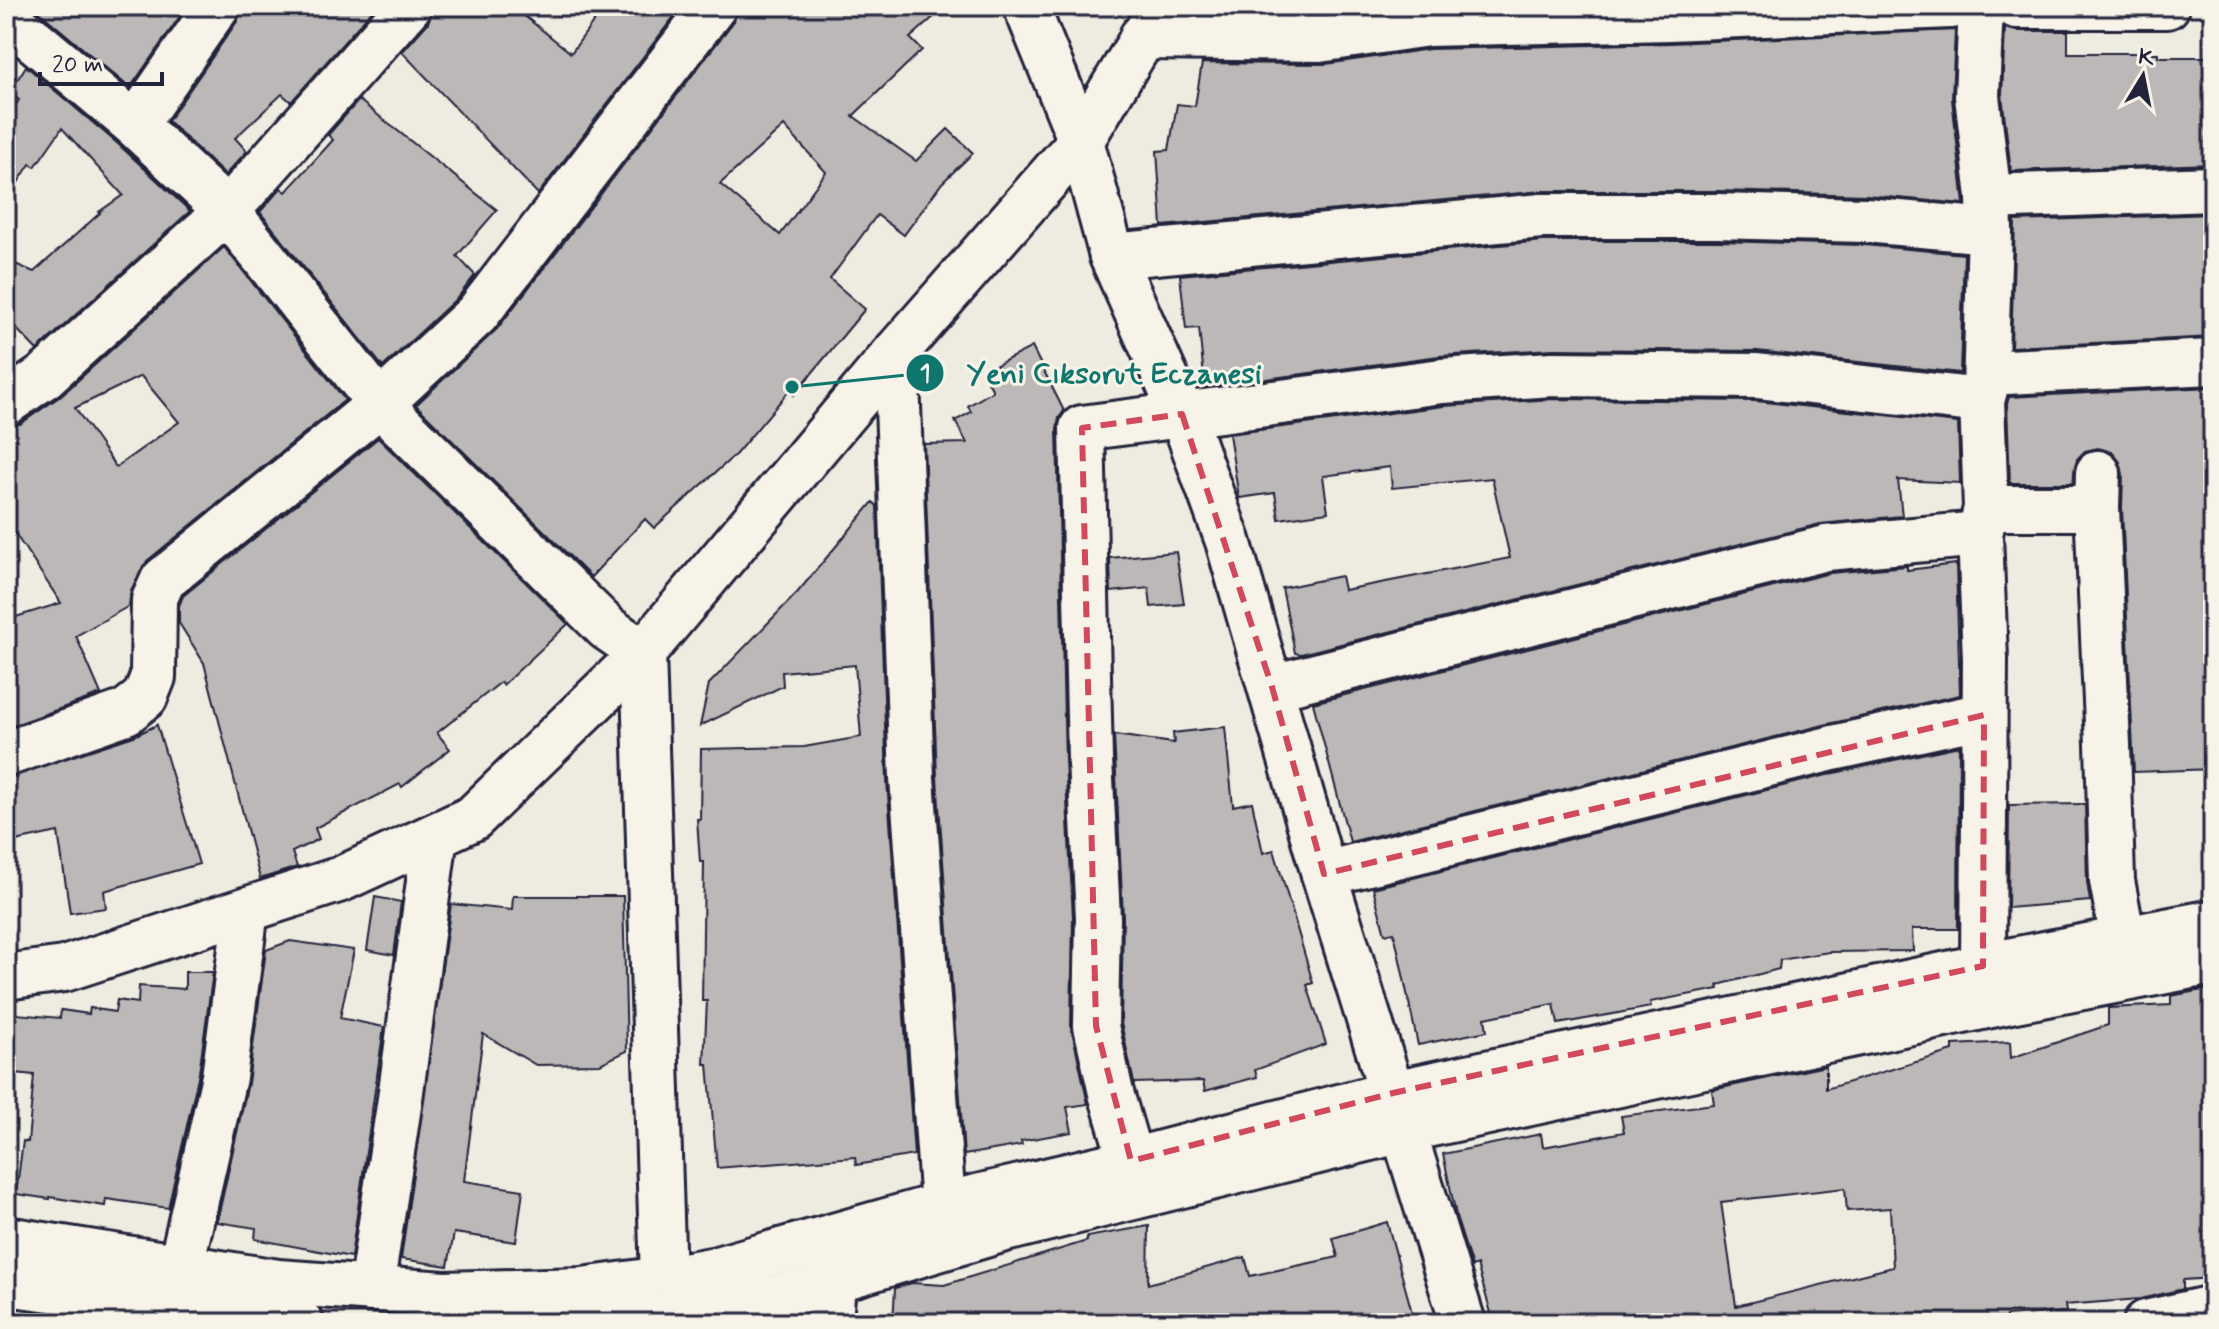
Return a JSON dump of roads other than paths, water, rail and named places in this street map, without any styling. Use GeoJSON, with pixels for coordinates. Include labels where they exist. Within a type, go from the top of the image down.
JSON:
{"type":"FeatureCollection","features":[{"type":"Feature","properties":{"kind":"street"},"geometry":{"type":"LineString","coordinates":[[135,125],[217,6]]}},
{"type":"Feature","properties":{"kind":"street"},"geometry":{"type":"LineString","coordinates":[[6,403],[45,376],[227,211],[409,6]]}},
{"type":"Feature","properties":{"kind":"street"},"geometry":{"type":"LineString","coordinates":[[6,754],[126,712],[145,697],[153,677],[154,600],[163,580],[380,404],[477,314],[714,6]]}},
{"type":"Feature","properties":{"kind":"street"},"geometry":{"type":"LineString","coordinates":[[1026,6],[1081,141],[1112,256],[1182,414],[1228,541],[1324,874],[1463,1323]]}},
{"type":"Feature","properties":{"kind":"street"},"geometry":{"type":"LineString","coordinates":[[6,977],[64,969],[341,879],[473,818],[643,653],[896,352],[1081,141],[1152,21],[1326,39],[1428,24],[1950,6]]}},
{"type":"Feature","properties":{"kind":"street"},"geometry":{"type":"LineString","coordinates":[[1981,6],[1977,96],[1990,214],[1984,387],[1983,966]]}},
{"type":"Feature","properties":{"kind":"street"},"geometry":{"type":"LineString","coordinates":[[2016,6],[2167,6]]}},
{"type":"Feature","properties":{"kind":"street"},"geometry":{"type":"LineString","coordinates":[[10,21],[135,125],[227,211],[380,404],[607,628],[643,653]]}},
{"type":"Feature","properties":{"kind":"street"},"geometry":{"type":"LineString","coordinates":[[1112,256],[1542,216],[1850,220],[1990,214],[2213,189]]}},
{"type":"Feature","properties":{"kind":"street"},"geometry":{"type":"LineString","coordinates":[[896,352],[912,778],[943,1205]]}},
{"type":"Feature","properties":{"kind":"street"},"geometry":{"type":"LineString","coordinates":[[1131,1161],[1096,1026],[1098,918],[1090,759],[1082,428],[1442,381],[1553,374],[1757,376],[1984,387],[2213,362]]}},
{"type":"Feature","properties":{"kind":"street"},"geometry":{"type":"LineString","coordinates":[[1272,687],[1826,548],[1983,521],[2097,490],[2112,881],[2123,939]]}},
{"type":"Feature","properties":{"kind":"street"},"geometry":{"type":"LineString","coordinates":[[643,653],[668,1305]]}},
{"type":"Feature","properties":{"kind":"street"},"geometry":{"type":"LineString","coordinates":[[1324,874],[1817,752],[1984,715]]}},
{"type":"Feature","properties":{"kind":"street"},"geometry":{"type":"LineString","coordinates":[[371,1289],[435,836]]}},
{"type":"Feature","properties":{"kind":"street"},"geometry":{"type":"LineString","coordinates":[[183,1298],[224,1077],[246,910]]}},
{"type":"Feature","properties":{"kind":"street"},"geometry":{"type":"LineString","coordinates":[[557,1323],[668,1305],[775,1298],[832,1302],[1001,1230],[1398,1112],[1755,1017],[1983,966],[2213,922]]}},
{"type":"Feature","properties":{"kind":"street"},"geometry":{"type":"LineString","coordinates":[[6,1283],[183,1298],[278,1282],[445,1294],[567,1290],[668,1305],[717,1269],[943,1205],[1131,1161],[2213,962]]}},
{"type":"Feature","properties":{"kind":"street"},"geometry":{"type":"LineString","coordinates":[[6,1239],[183,1298],[301,1323]]}},
{"type":"Feature","properties":{"kind":"street"},"geometry":{"type":"LineString","coordinates":[[2146,1323],[2213,1308]]}},
{"type":"Feature","properties":{"kind":"place","name":"Yeni Cıksorut Eczanesi"},"geometry":{"type":"Point","coordinates":[792,387]}}]}
